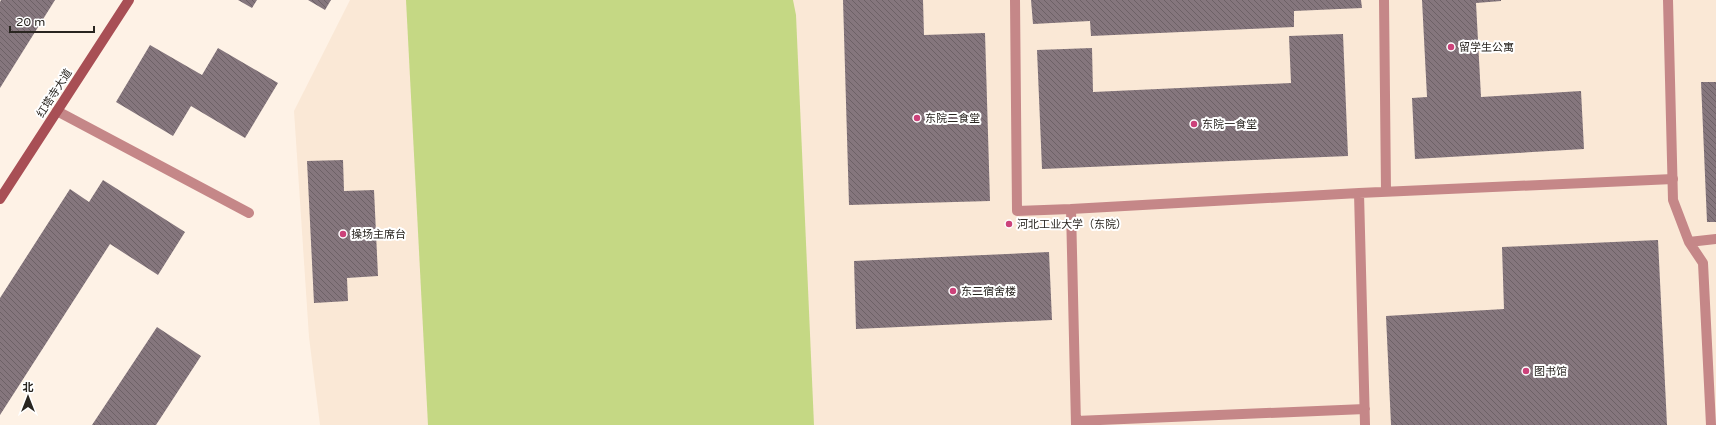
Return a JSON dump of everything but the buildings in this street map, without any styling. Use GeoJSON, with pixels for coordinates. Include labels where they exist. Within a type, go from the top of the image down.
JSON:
{"type":"FeatureCollection","features":[{"type":"Feature","properties":{"kind":"street","name":"红塔寺大道"},"geometry":{"type":"LineString","coordinates":[[1,195],[129,0]]}},
{"type":"Feature","properties":{"kind":"street"},"geometry":{"type":"LineString","coordinates":[[1015,0],[1017,211],[1386,191],[1673,179]]}},
{"type":"Feature","properties":{"kind":"street"},"geometry":{"type":"LineString","coordinates":[[1384,0],[1386,191]]}},
{"type":"Feature","properties":{"kind":"street"},"geometry":{"type":"LineString","coordinates":[[1668,0],[1674,200],[1689,242],[1703,263],[1711,425]]}},
{"type":"Feature","properties":{"kind":"street"},"geometry":{"type":"LineString","coordinates":[[57,111],[249,214]]}},
{"type":"Feature","properties":{"kind":"street"},"geometry":{"type":"LineString","coordinates":[[1359,193],[1365,425]]}},
{"type":"Feature","properties":{"kind":"street"},"geometry":{"type":"LineString","coordinates":[[1071,209],[1076,423],[1365,409]]}},
{"type":"Feature","properties":{"kind":"street"},"geometry":{"type":"LineString","coordinates":[[1689,242],[1716,239]]}},
{"type":"Feature","properties":{"kind":"shaded area","name":"河北工业大学（东院）"},"geometry":{"type":"Polygon","coordinates":[[[350,0],[1716,0],[1716,425],[320,425],[309,337],[294,111],[350,0]]]}},
{"type":"Feature","properties":{"kind":"green space"},"geometry":{"type":"Polygon","coordinates":[[[406,0],[793,0],[796,15],[814,425],[428,425],[406,0]]]}},
{"type":"Feature","properties":{"kind":"place","name":"留学生公寓"},"geometry":{"type":"Point","coordinates":[1451,47]}},
{"type":"Feature","properties":{"kind":"place","name":"东院二食堂"},"geometry":{"type":"Point","coordinates":[917,118]}},
{"type":"Feature","properties":{"kind":"place","name":"东院一食堂"},"geometry":{"type":"Point","coordinates":[1194,124]}},
{"type":"Feature","properties":{"kind":"place","name":"河北工业大学（东院）"},"geometry":{"type":"Point","coordinates":[1009,224]}},
{"type":"Feature","properties":{"kind":"place","name":"操场主席台"},"geometry":{"type":"Point","coordinates":[343,234]}},
{"type":"Feature","properties":{"kind":"place","name":"东二宿舍楼"},"geometry":{"type":"Point","coordinates":[953,291]}},
{"type":"Feature","properties":{"kind":"place","name":"图书馆"},"geometry":{"type":"Point","coordinates":[1526,371]}}]}
